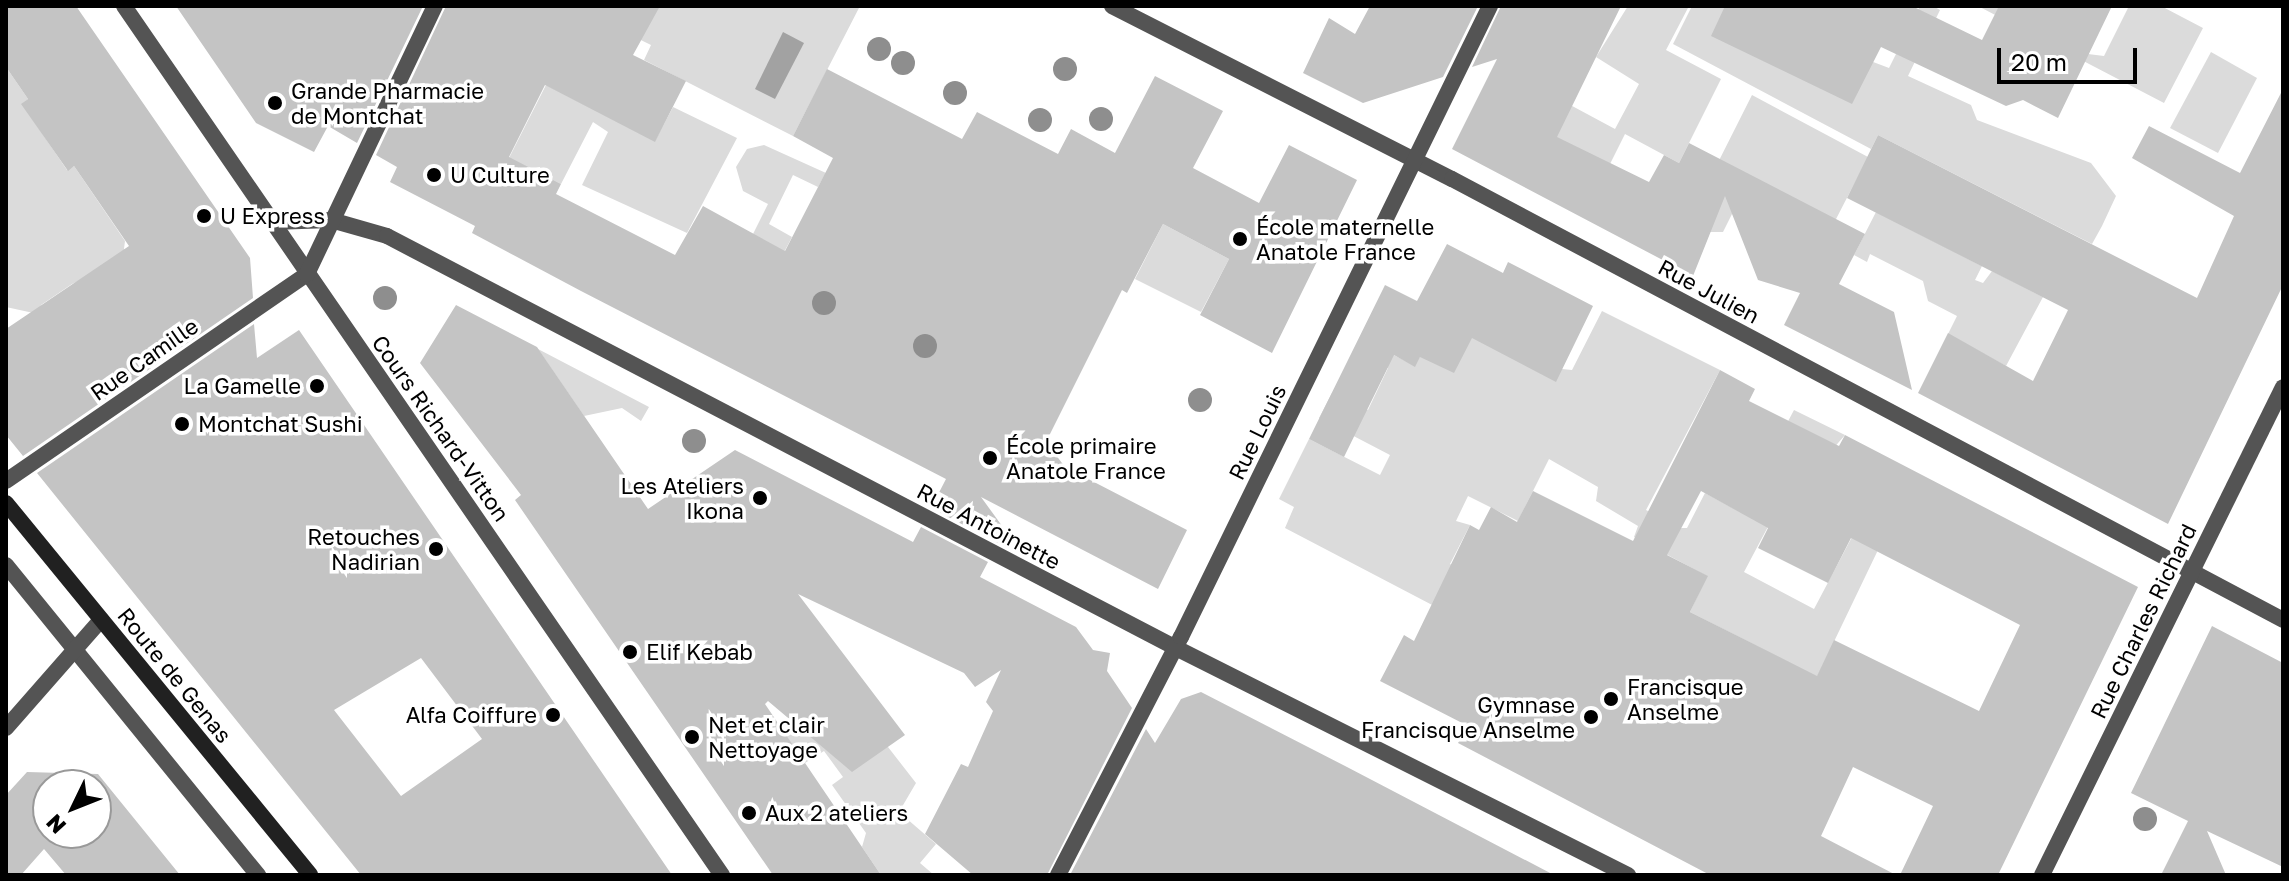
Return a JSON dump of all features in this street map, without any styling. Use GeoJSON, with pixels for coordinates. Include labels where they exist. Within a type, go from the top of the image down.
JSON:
{"type":"FeatureCollection","features":[{"type":"Feature","properties":{"kind":"main road","name":"Route de Genas"},"geometry":{"type":"LineString","coordinates":[[6,503],[310,875]]}},
{"type":"Feature","properties":{"kind":"street","name":"Cours Richard-Vitton"},"geometry":{"type":"LineString","coordinates":[[124,6],[722,875]]}},
{"type":"Feature","properties":{"kind":"street"},"geometry":{"type":"LineString","coordinates":[[307,274],[329,220],[435,6]]}},
{"type":"Feature","properties":{"kind":"street","name":"Rue Julien"},"geometry":{"type":"LineString","coordinates":[[1112,6],[1415,160],[2283,620]]}},
{"type":"Feature","properties":{"kind":"street","name":"Rue Louis"},"geometry":{"type":"LineString","coordinates":[[1058,875],[1176,648],[1490,6]]}},
{"type":"Feature","properties":{"kind":"street","name":"Rue Antoinette"},"geometry":{"type":"LineString","coordinates":[[272,222],[329,220],[387,236],[1176,648],[1628,875]]}},
{"type":"Feature","properties":{"kind":"street","name":"Rue Camille"},"geometry":{"type":"LineString","coordinates":[[6,481],[307,274]]}},
{"type":"Feature","properties":{"kind":"street","name":"Rue Charles Richard"},"geometry":{"type":"LineString","coordinates":[[2042,875],[2283,387]]}},
{"type":"Feature","properties":{"kind":"street"},"geometry":{"type":"LineString","coordinates":[[6,565],[258,875]]}},
{"type":"Feature","properties":{"kind":"street"},"geometry":{"type":"LineString","coordinates":[[6,728],[101,620]]}},
{"type":"Feature","properties":{"kind":"shaded area"},"geometry":{"type":"Polygon","coordinates":[[[610,6],[860,6],[793,136],[644,60],[651,45],[602,21],[610,6]]]}},
{"type":"Feature","properties":{"kind":"shaded area"},"geometry":{"type":"Polygon","coordinates":[[[1628,6],[1689,6],[1666,50],[1721,79],[1679,163],[1625,134],[1605,174],[1542,141],[1561,100],[1615,129],[1639,84],[1596,57],[1628,6]]]}},
{"type":"Feature","properties":{"kind":"shaded area"},"geometry":{"type":"Polygon","coordinates":[[[1692,6],[1725,6],[1889,68],[1920,6],[1933,6],[1940,10],[1908,76],[1971,105],[1977,120],[2091,163],[2116,196],[2092,244],[1878,135],[1871,149],[1673,44],[1692,6]]]}},
{"type":"Feature","properties":{"kind":"shaded area"},"geometry":{"type":"Polygon","coordinates":[[[1978,6],[1999,6],[2088,54],[2104,56],[2129,6],[2161,6],[2203,28],[2164,103],[1978,6]]]}},
{"type":"Feature","properties":{"kind":"shaded area"},"geometry":{"type":"Polygon","coordinates":[[[783,32],[804,43],[775,99],[755,89],[783,32]]]}},
{"type":"Feature","properties":{"kind":"shaded area"},"geometry":{"type":"Polygon","coordinates":[[[2211,52],[2257,78],[2218,153],[2170,128],[2211,52]]]}},
{"type":"Feature","properties":{"kind":"shaded area"},"geometry":{"type":"Polygon","coordinates":[[[6,67],[28,99],[22,104],[67,170],[74,166],[125,241],[124,249],[135,254],[72,284],[41,305],[38,314],[6,307],[6,67]]]}},
{"type":"Feature","properties":{"kind":"shaded area"},"geometry":{"type":"Polygon","coordinates":[[[546,85],[655,141],[673,107],[737,138],[687,233],[582,185],[608,132],[593,122],[561,184],[509,158],[546,85]]]}},
{"type":"Feature","properties":{"kind":"shaded area"},"geometry":{"type":"Polygon","coordinates":[[[1752,95],[1868,157],[1835,221],[1750,178],[1723,232],[1704,232],[1688,222],[1752,95]]]}},
{"type":"Feature","properties":{"kind":"shaded area"},"geometry":{"type":"Polygon","coordinates":[[[764,145],[826,173],[818,187],[793,175],[769,224],[792,237],[783,254],[752,236],[768,204],[743,191],[736,167],[747,149],[764,145]]]}},
{"type":"Feature","properties":{"kind":"shaded area"},"geometry":{"type":"Polygon","coordinates":[[[1876,212],[1982,266],[1975,280],[1983,283],[1992,271],[2043,297],[2006,366],[1948,334],[1957,316],[1928,301],[1923,281],[1870,254],[1867,262],[1854,255],[1876,212]]]}},
{"type":"Feature","properties":{"kind":"shaded area"},"geometry":{"type":"Polygon","coordinates":[[[1163,224],[1229,259],[1201,312],[1135,279],[1163,224]]]}},
{"type":"Feature","properties":{"kind":"shaded area"},"geometry":{"type":"Polygon","coordinates":[[[1451,295],[1562,369],[1572,370],[1602,311],[1720,370],[1646,510],[1681,528],[1687,528],[1705,493],[1740,512],[1794,410],[1845,435],[1772,519],[1744,572],[1814,609],[1852,537],[1878,550],[1817,677],[1690,612],[1707,576],[1634,537],[1638,526],[1596,501],[1598,487],[1549,459],[1518,521],[1468,496],[1456,521],[1470,525],[1450,564],[1459,569],[1436,607],[1285,528],[1294,507],[1279,499],[1309,439],[1380,475],[1390,455],[1319,418],[1332,393],[1368,410],[1388,368],[1382,364],[1388,352],[1415,366],[1451,295]]]}},
{"type":"Feature","properties":{"kind":"shaded area"},"geometry":{"type":"Polygon","coordinates":[[[538,349],[649,407],[641,421],[622,408],[584,416],[538,349]]]}},
{"type":"Feature","properties":{"kind":"shaded area"},"geometry":{"type":"Polygon","coordinates":[[[815,700],[888,747],[916,783],[899,812],[936,844],[920,863],[934,875],[881,875],[862,847],[866,833],[832,785],[843,777],[824,751],[805,763],[778,726],[815,700]]]}},
{"type":"Feature","properties":{"kind":"building"},"geometry":{"type":"Polygon","coordinates":[[[6,6],[76,6],[250,258],[253,298],[23,456],[6,435],[6,329],[129,246],[74,166],[68,171],[21,104],[28,99],[6,67],[6,6]]]}},
{"type":"Feature","properties":{"kind":"building"},"geometry":{"type":"Polygon","coordinates":[[[176,6],[423,6],[357,143],[328,126],[314,152],[256,123],[176,6]]]}},
{"type":"Feature","properties":{"kind":"building"},"geometry":{"type":"Polygon","coordinates":[[[446,6],[660,6],[633,55],[686,81],[655,142],[545,85],[509,157],[561,184],[556,194],[675,255],[703,206],[785,251],[833,158],[793,136],[827,69],[962,139],[977,112],[1058,154],[1071,129],[1115,153],[1155,76],[1223,111],[1193,168],[1259,203],[1289,145],[1357,180],[1272,353],[1200,315],[1229,259],[1163,224],[1127,293],[1122,290],[1046,442],[1065,467],[1187,530],[1158,589],[981,497],[1005,530],[998,543],[931,508],[946,479],[472,233],[475,226],[390,182],[397,167],[376,155],[446,6]]]}},
{"type":"Feature","properties":{"kind":"building"},"geometry":{"type":"Polygon","coordinates":[[[1370,6],[1478,6],[1443,77],[1363,103],[1303,73],[1329,18],[1355,34],[1370,6]]]}},
{"type":"Feature","properties":{"kind":"building"},"geometry":{"type":"Polygon","coordinates":[[[1501,6],[1621,6],[1557,137],[1649,182],[1664,155],[1679,163],[1689,143],[1865,234],[1839,284],[1894,312],[1912,390],[1784,325],[1800,293],[1758,280],[1725,196],[1693,276],[1452,149],[1497,59],[1472,67],[1501,6]]]}},
{"type":"Feature","properties":{"kind":"building"},"geometry":{"type":"Polygon","coordinates":[[[1725,6],[1912,6],[1982,40],[1999,6],[2112,6],[2058,118],[2023,100],[2006,106],[1881,47],[1852,104],[1711,36],[1725,6]]]}},
{"type":"Feature","properties":{"kind":"building"},"geometry":{"type":"Polygon","coordinates":[[[2283,89],[2283,285],[2168,524],[1918,393],[1948,333],[2033,381],[2068,310],[1847,198],[1878,135],[2197,298],[2234,216],[2132,158],[2149,126],[2240,173],[2283,89]]]}},
{"type":"Feature","properties":{"kind":"building"},"geometry":{"type":"Polygon","coordinates":[[[1447,244],[1503,273],[1508,262],[1593,306],[1556,382],[1472,338],[1454,373],[1420,357],[1415,367],[1394,355],[1344,457],[1309,439],[1385,285],[1417,301],[1447,244]]]}},
{"type":"Feature","properties":{"kind":"building"},"geometry":{"type":"Polygon","coordinates":[[[456,305],[537,347],[648,509],[735,450],[913,542],[921,527],[988,562],[980,577],[1076,627],[1093,650],[1110,653],[1107,671],[1132,708],[1047,875],[973,875],[925,834],[961,764],[968,767],[993,711],[986,702],[1001,670],[975,687],[964,673],[798,594],[905,735],[852,772],[768,701],[765,704],[881,875],[773,875],[515,500],[521,495],[420,363],[456,305]]]}},
{"type":"Feature","properties":{"kind":"building"},"geometry":{"type":"Polygon","coordinates":[[[254,324],[257,358],[299,330],[672,875],[361,875],[37,473],[254,324]],[[421,658],[334,710],[401,796],[482,739],[421,658]]]}},
{"type":"Feature","properties":{"kind":"building"},"geometry":{"type":"Polygon","coordinates":[[[1720,370],[1755,389],[1749,401],[1839,446],[1845,435],[2138,587],[1998,875],[1900,875],[1933,806],[1853,767],[1821,836],[1896,875],[1710,875],[1458,743],[1468,726],[1380,681],[1404,635],[1414,641],[1470,525],[1479,530],[1491,507],[1517,522],[1533,491],[1633,541],[1720,370]],[[1701,491],[1667,555],[1708,576],[1690,612],[1817,676],[1834,640],[1979,711],[2020,625],[1851,538],[1828,583],[1758,548],[1768,528],[1701,491]]]}},
{"type":"Feature","properties":{"kind":"building"},"geometry":{"type":"Polygon","coordinates":[[[2212,626],[2283,663],[2283,867],[2207,831],[2226,875],[2161,875],[2188,821],[2131,793],[2212,626]]]}},
{"type":"Feature","properties":{"kind":"building"},"geometry":{"type":"Polygon","coordinates":[[[1201,692],[1554,875],[1070,875],[1146,729],[1155,743],[1181,699],[1201,692]]]}},
{"type":"Feature","properties":{"kind":"building"},"geometry":{"type":"Polygon","coordinates":[[[27,772],[32,772],[32,849],[44,849],[21,875],[6,875],[6,795],[27,772]]]}},
{"type":"Feature","properties":{"kind":"building"},"geometry":{"type":"Polygon","coordinates":[[[112,791],[180,875],[66,875],[44,849],[112,849],[112,791]]]}},
{"type":"Feature","properties":{"kind":"place","name":"Grande Pharmacie de Montchat"},"geometry":{"type":"Point","coordinates":[275,103]}},
{"type":"Feature","properties":{"kind":"place","name":"U Culture"},"geometry":{"type":"Point","coordinates":[434,175]}},
{"type":"Feature","properties":{"kind":"place","name":"U Express"},"geometry":{"type":"Point","coordinates":[204,216]}},
{"type":"Feature","properties":{"kind":"place","name":"École maternelle Anatole France"},"geometry":{"type":"Point","coordinates":[1240,239]}},
{"type":"Feature","properties":{"kind":"place","name":"La Gamelle"},"geometry":{"type":"Point","coordinates":[317,386]}},
{"type":"Feature","properties":{"kind":"place","name":"Montchat Sushi"},"geometry":{"type":"Point","coordinates":[182,424]}},
{"type":"Feature","properties":{"kind":"place","name":"École primaire Anatole France"},"geometry":{"type":"Point","coordinates":[990,458]}},
{"type":"Feature","properties":{"kind":"place","name":"Les Ateliers Ikona"},"geometry":{"type":"Point","coordinates":[760,498]}},
{"type":"Feature","properties":{"kind":"place","name":"Retouches Nadirian"},"geometry":{"type":"Point","coordinates":[436,549]}},
{"type":"Feature","properties":{"kind":"place","name":"Elif Kebab"},"geometry":{"type":"Point","coordinates":[630,652]}},
{"type":"Feature","properties":{"kind":"place","name":"Francisque Anselme"},"geometry":{"type":"Point","coordinates":[1611,699]}},
{"type":"Feature","properties":{"kind":"place","name":"Alfa Coiffure"},"geometry":{"type":"Point","coordinates":[553,715]}},
{"type":"Feature","properties":{"kind":"place","name":"Gymnase Francisque Anselme"},"geometry":{"type":"Point","coordinates":[1591,717]}},
{"type":"Feature","properties":{"kind":"place","name":"Net et clair Nettoyage"},"geometry":{"type":"Point","coordinates":[692,737]}},
{"type":"Feature","properties":{"kind":"place","name":"Aux 2 ateliers"},"geometry":{"type":"Point","coordinates":[749,813]}}]}
